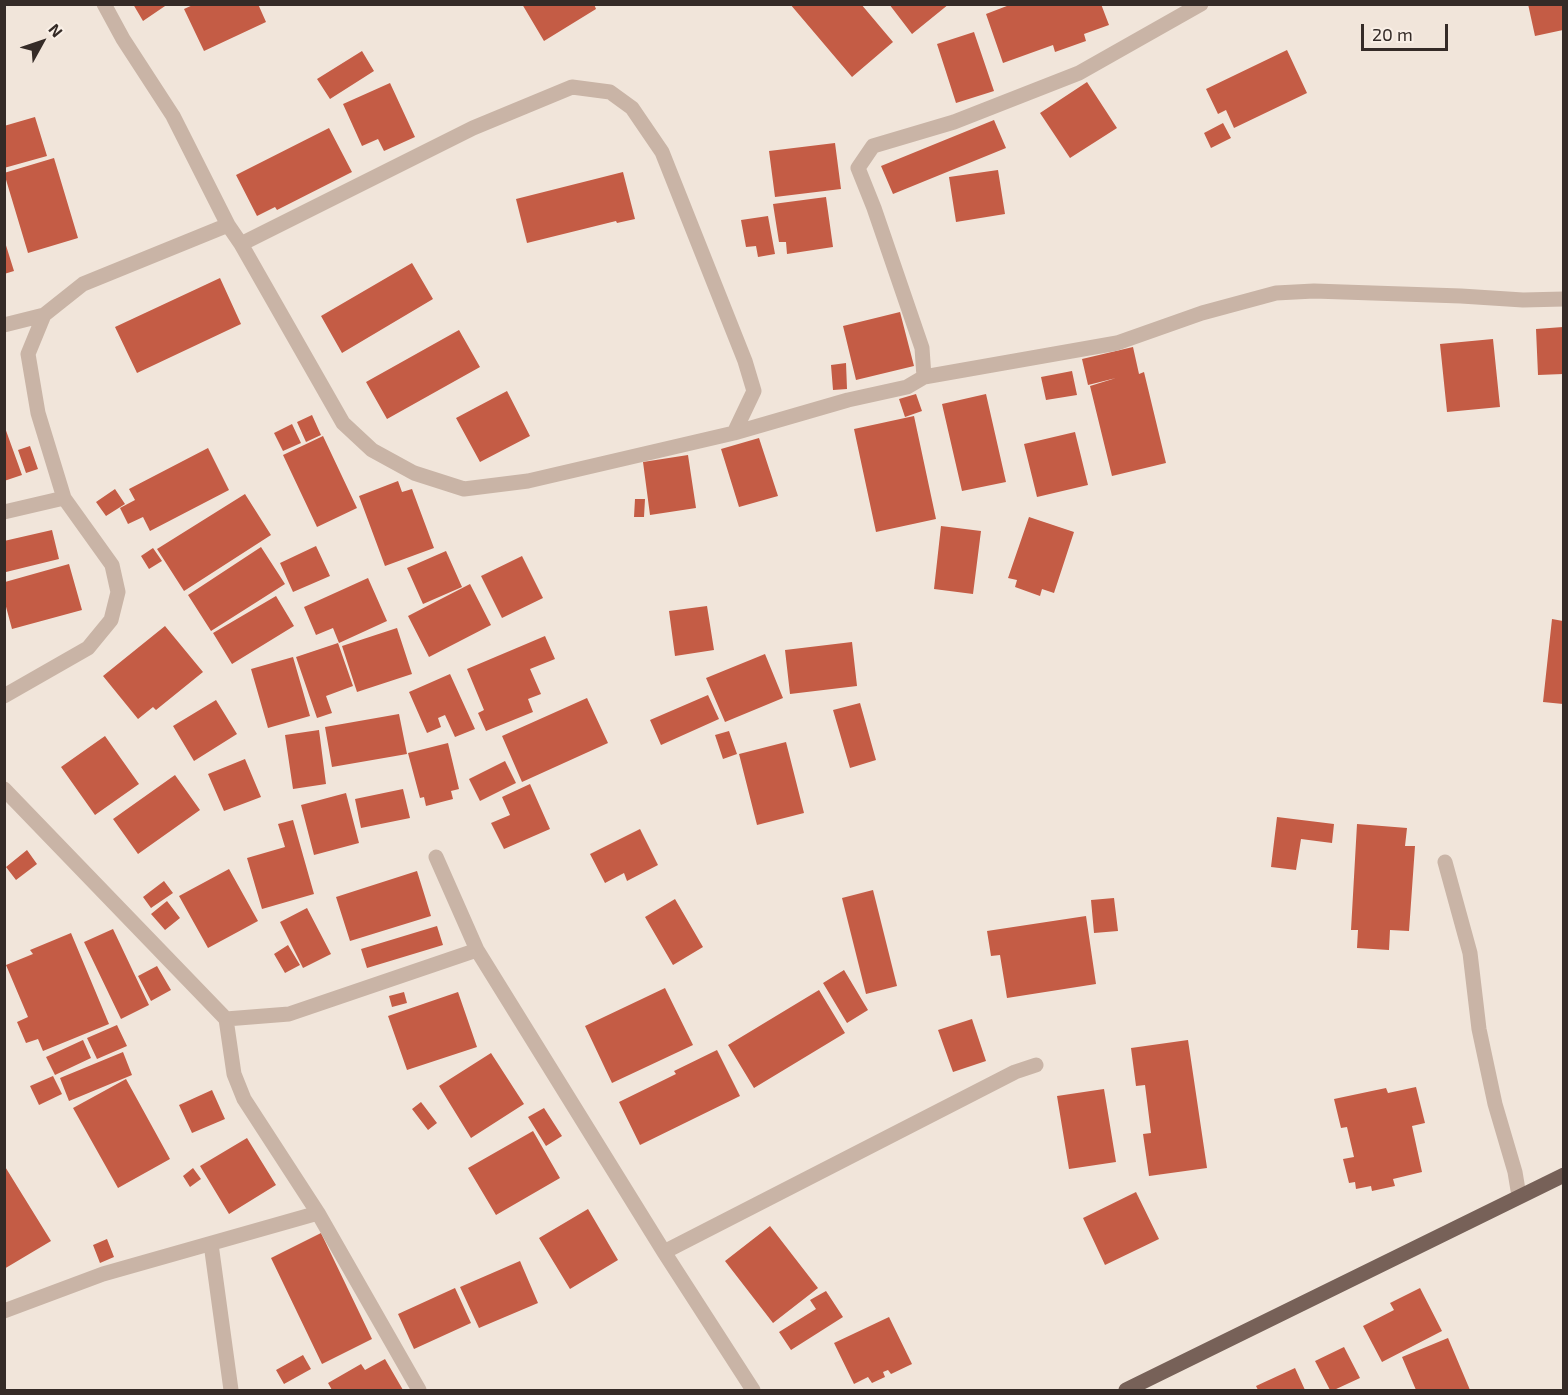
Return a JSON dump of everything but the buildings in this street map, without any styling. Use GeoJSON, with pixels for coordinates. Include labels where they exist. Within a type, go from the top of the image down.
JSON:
{"type":"FeatureCollection","features":[{"type":"Feature","properties":{"kind":"main road"},"geometry":{"type":"LineString","coordinates":[[1126,1390],[1563,1175]]}},
{"type":"Feature","properties":{"kind":"street"},"geometry":{"type":"LineString","coordinates":[[104,4],[123,39],[173,116],[228,225],[344,423],[372,450],[414,473],[464,489],[528,481],[734,433],[848,400],[907,387],[924,377],[1117,343],[1202,312],[1276,293],[1314,291],[1522,300],[1563,299]]}},
{"type":"Feature","properties":{"kind":"street"},"geometry":{"type":"LineString","coordinates":[[924,377],[922,348],[858,168],[873,146],[954,122],[1078,73],[1201,4]]}},
{"type":"Feature","properties":{"kind":"street"},"geometry":{"type":"LineString","coordinates":[[241,244],[473,128],[572,87],[610,92],[632,108],[662,152],[745,361],[754,391],[734,433]]}},
{"type":"Feature","properties":{"kind":"street"},"geometry":{"type":"LineString","coordinates":[[4,325],[44,315],[83,284],[228,225]]}},
{"type":"Feature","properties":{"kind":"street"},"geometry":{"type":"LineString","coordinates":[[4,696],[88,648],[111,620],[118,592],[112,565],[64,498],[38,413],[28,354],[44,315]]}},
{"type":"Feature","properties":{"kind":"street"},"geometry":{"type":"LineString","coordinates":[[4,512],[64,498]]}},
{"type":"Feature","properties":{"kind":"street"},"geometry":{"type":"LineString","coordinates":[[4,789],[225,1019],[234,1074],[244,1100],[318,1213],[419,1390]]}},
{"type":"Feature","properties":{"kind":"street"},"geometry":{"type":"LineString","coordinates":[[436,857],[477,950],[664,1252],[753,1390]]}},
{"type":"Feature","properties":{"kind":"street"},"geometry":{"type":"LineString","coordinates":[[1445,862],[1470,953],[1479,1029],[1495,1104],[1515,1172],[1519,1196]]}},
{"type":"Feature","properties":{"kind":"street"},"geometry":{"type":"LineString","coordinates":[[225,1019],[289,1014],[477,950]]}},
{"type":"Feature","properties":{"kind":"street"},"geometry":{"type":"LineString","coordinates":[[664,1252],[1015,1072],[1036,1065]]}},
{"type":"Feature","properties":{"kind":"street"},"geometry":{"type":"LineString","coordinates":[[4,1311],[103,1274],[318,1213]]}},
{"type":"Feature","properties":{"kind":"street"},"geometry":{"type":"LineString","coordinates":[[212,1244],[231,1390]]}}]}
